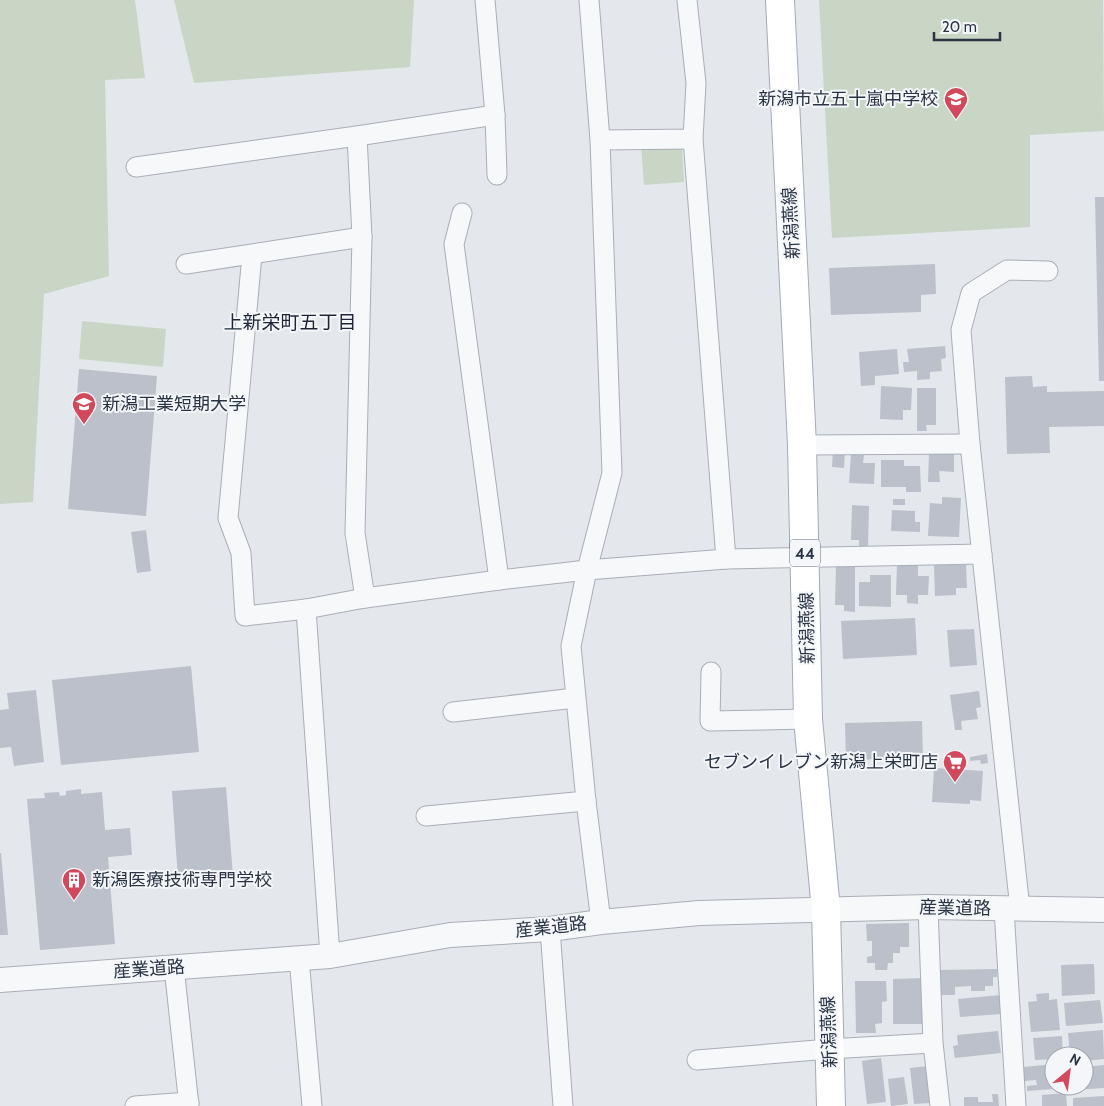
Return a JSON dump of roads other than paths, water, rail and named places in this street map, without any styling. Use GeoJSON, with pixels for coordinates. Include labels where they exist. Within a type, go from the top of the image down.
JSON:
{"type":"FeatureCollection","features":[{"type":"Feature","properties":{"kind":"main road","name":"新潟燕線"},"geometry":{"type":"LineString","coordinates":[[780,0],[802,445],[808,719],[826,910],[831,1106]]}},
{"type":"Feature","properties":{"kind":"street"},"geometry":{"type":"LineString","coordinates":[[485,0],[495,116],[497,175]]}},
{"type":"Feature","properties":{"kind":"street"},"geometry":{"type":"LineString","coordinates":[[589,0],[600,140],[612,473],[587,570],[571,646],[586,801],[601,922]]}},
{"type":"Feature","properties":{"kind":"street"},"geometry":{"type":"LineString","coordinates":[[687,0],[696,83],[693,139],[726,559]]}},
{"type":"Feature","properties":{"kind":"street"},"geometry":{"type":"LineString","coordinates":[[136,167],[495,116]]}},
{"type":"Feature","properties":{"kind":"street"},"geometry":{"type":"LineString","coordinates":[[357,136],[362,237],[356,533],[365,598]]}},
{"type":"Feature","properties":{"kind":"street"},"geometry":{"type":"LineString","coordinates":[[600,140],[693,139]]}},
{"type":"Feature","properties":{"kind":"street"},"geometry":{"type":"LineString","coordinates":[[462,214],[454,244],[499,580]]}},
{"type":"Feature","properties":{"kind":"street"},"geometry":{"type":"LineString","coordinates":[[186,264],[362,237]]}},
{"type":"Feature","properties":{"kind":"street"},"geometry":{"type":"LineString","coordinates":[[252,255],[228,518],[242,553],[244,616],[306,610],[365,598],[587,570],[726,559],[982,554]]}},
{"type":"Feature","properties":{"kind":"street"},"geometry":{"type":"LineString","coordinates":[[1016,1106],[1012,909],[961,330],[971,293],[1007,270],[1048,271]]}},
{"type":"Feature","properties":{"kind":"street"},"geometry":{"type":"LineString","coordinates":[[802,445],[970,444]]}},
{"type":"Feature","properties":{"kind":"street"},"geometry":{"type":"LineString","coordinates":[[306,610],[330,956]]}},
{"type":"Feature","properties":{"kind":"street"},"geometry":{"type":"LineString","coordinates":[[711,672],[710,721],[808,719]]}},
{"type":"Feature","properties":{"kind":"street"},"geometry":{"type":"LineString","coordinates":[[453,712],[575,698]]}},
{"type":"Feature","properties":{"kind":"street"},"geometry":{"type":"LineString","coordinates":[[426,816],[586,801]]}},
{"type":"Feature","properties":{"kind":"street"},"geometry":{"type":"LineString","coordinates":[[928,907],[933,1044],[940,1106]]}},
{"type":"Feature","properties":{"kind":"street","name":"産業道路"},"geometry":{"type":"LineString","coordinates":[[0,980],[330,956],[450,936],[550,929],[699,912],[928,907],[1104,910]]}},
{"type":"Feature","properties":{"kind":"street"},"geometry":{"type":"LineString","coordinates":[[550,929],[563,1106]]}},
{"type":"Feature","properties":{"kind":"street"},"geometry":{"type":"LineString","coordinates":[[299,958],[312,1106]]}},
{"type":"Feature","properties":{"kind":"street"},"geometry":{"type":"LineString","coordinates":[[135,1106],[189,1104],[174,967]]}},
{"type":"Feature","properties":{"kind":"street"},"geometry":{"type":"LineString","coordinates":[[698,1060],[829,1049],[933,1044]]}},
{"type":"Feature","properties":{"kind":"place","name":"新潟市立五十嵐中学校"},"geometry":{"type":"Point","coordinates":[956,120]}},
{"type":"Feature","properties":{"kind":"place","name":"新潟工業短期大学"},"geometry":{"type":"Point","coordinates":[84,425]}},
{"type":"Feature","properties":{"kind":"place","name":"セブンイレブン新潟上栄町店"},"geometry":{"type":"Point","coordinates":[955,783]}},
{"type":"Feature","properties":{"kind":"place","name":"新潟医療技術専門学校"},"geometry":{"type":"Point","coordinates":[74,901]}},
{"type":"Feature","properties":{"kind":"district","name":"上新栄町五丁目"},"geometry":{"type":"Point","coordinates":[290,322]}}]}
